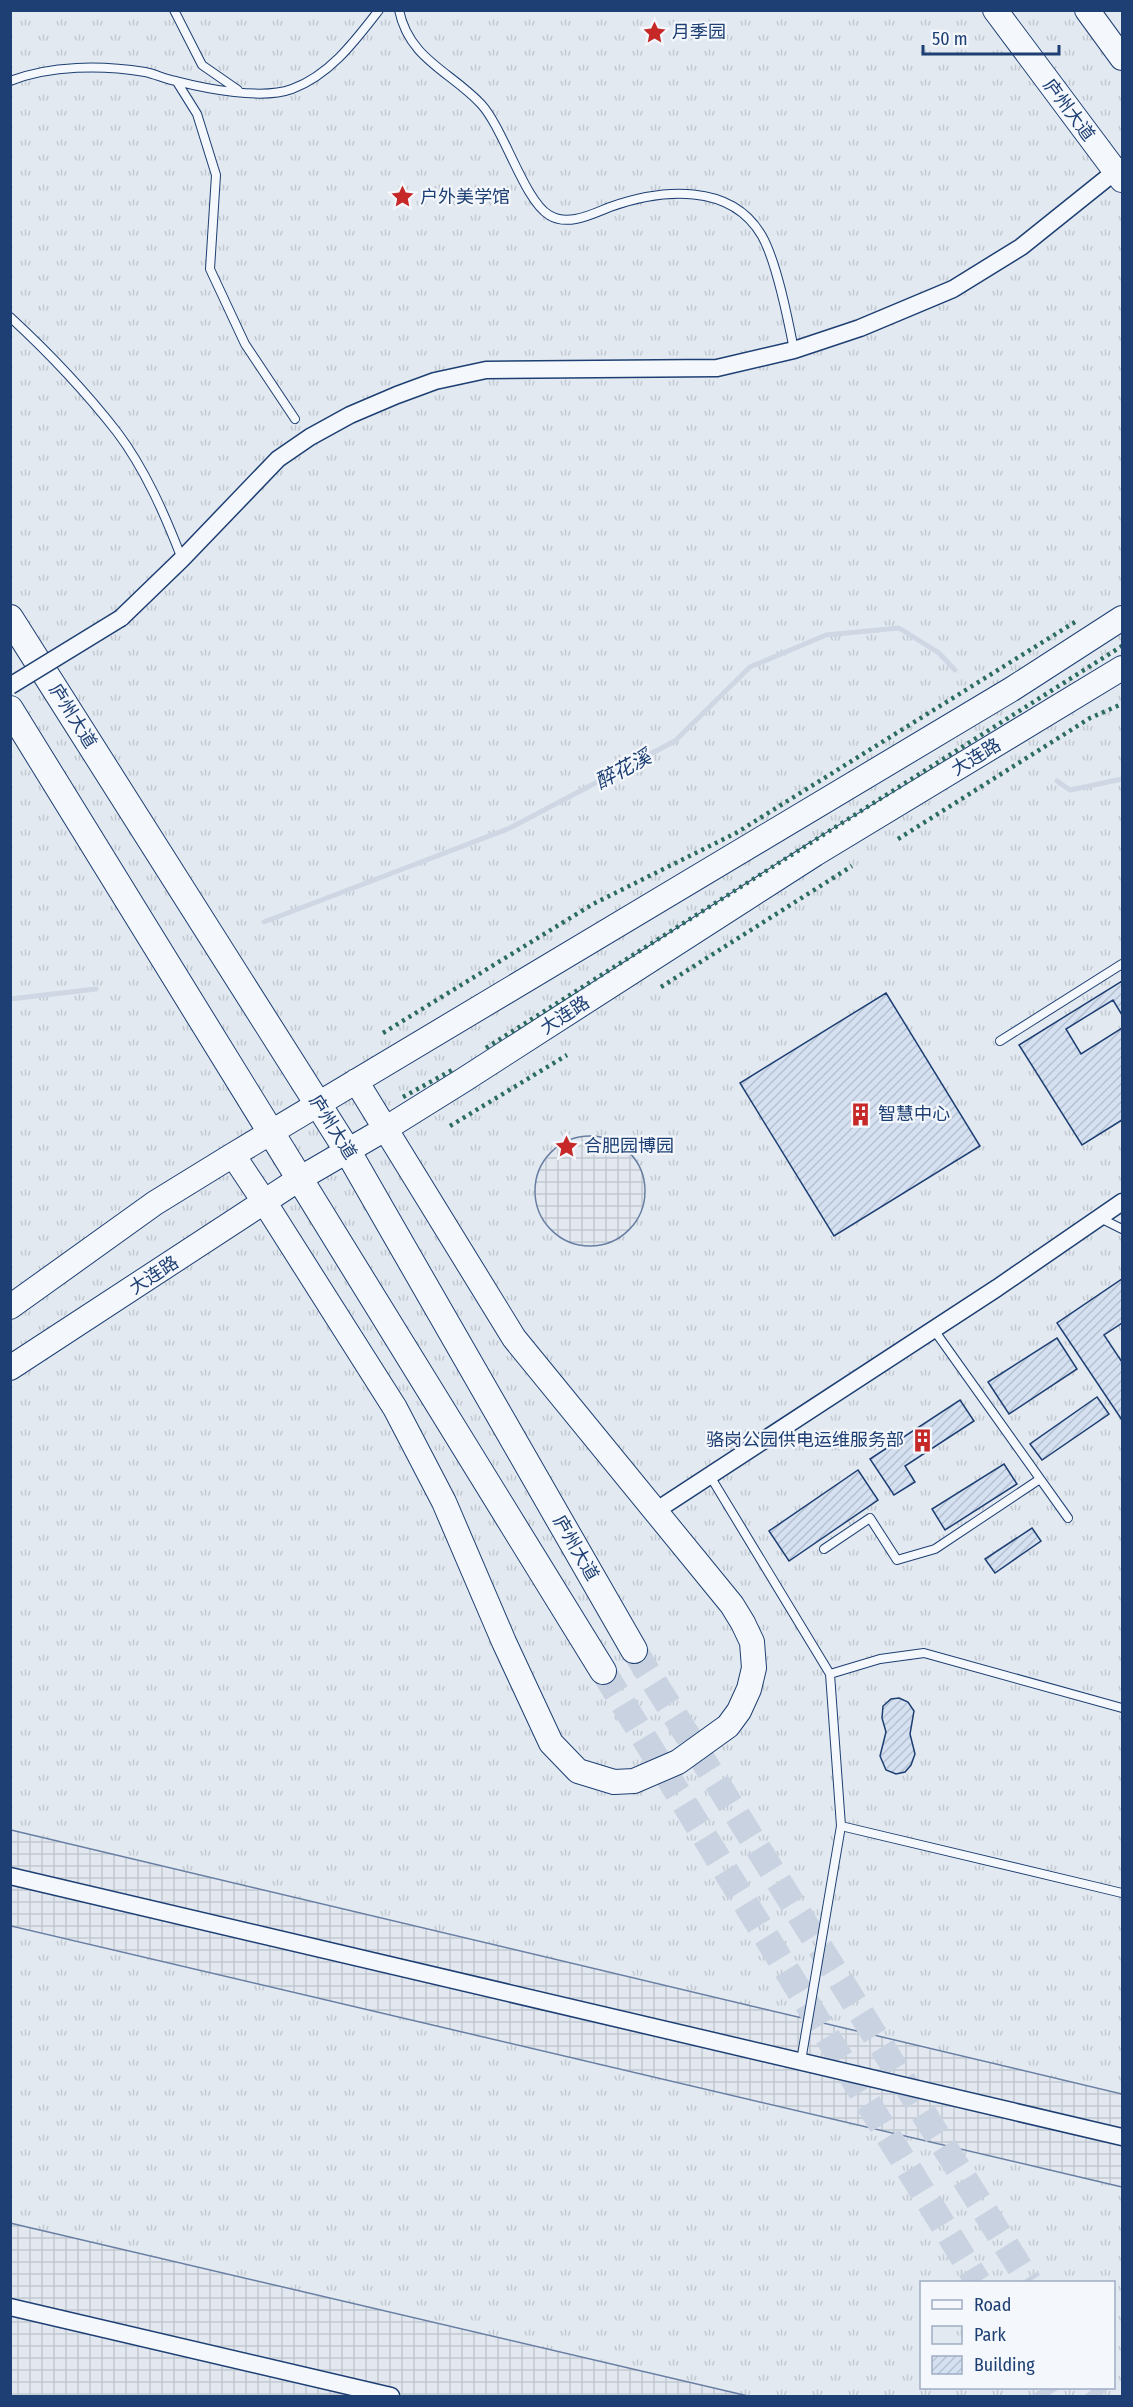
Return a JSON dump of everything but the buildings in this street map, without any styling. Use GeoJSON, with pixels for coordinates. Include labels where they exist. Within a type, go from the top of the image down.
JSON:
{"type":"FeatureCollection","features":[{"type":"Feature","properties":{"kind":"main road","name":"庐州大道"},"geometry":{"type":"LineString","coordinates":[[995,10],[1120,172]]}},
{"type":"Feature","properties":{"kind":"main road"},"geometry":{"type":"LineString","coordinates":[[1087,10],[1122,58]]}},
{"type":"Feature","properties":{"kind":"main road","name":"庐州大道"},"geometry":{"type":"LineString","coordinates":[[10,618],[347,1150],[634,1650]]}},
{"type":"Feature","properties":{"kind":"main road"},"geometry":{"type":"LineString","coordinates":[[10,1307],[155,1203],[1012,689],[1122,618]]}},
{"type":"Feature","properties":{"kind":"main road","name":"大连路"},"geometry":{"type":"LineString","coordinates":[[10,1368],[299,1179],[385,1130],[815,854],[1122,668]]}},
{"type":"Feature","properties":{"kind":"main road"},"geometry":{"type":"LineString","coordinates":[[10,709],[603,1671]]}},
{"type":"Feature","properties":{"kind":"main road"},"geometry":{"type":"LineString","coordinates":[[233,1155],[395,1408],[444,1502],[504,1642],[551,1743],[578,1771],[614,1782],[634,1781],[678,1762],[728,1726],[739,1711],[749,1689],[754,1668],[752,1642],[732,1605],[514,1338],[356,1081]]}},
{"type":"Feature","properties":{"kind":"street"},"geometry":{"type":"LineString","coordinates":[[10,686],[121,618],[182,559],[278,459],[310,437],[350,415],[435,381],[486,370],[717,368],[794,350],[860,328],[953,289],[1021,247],[1120,172]]}},
{"type":"Feature","properties":{"kind":"street"},"geometry":{"type":"LineString","coordinates":[[654,1512],[933,1330],[1122,1202]]}},
{"type":"Feature","properties":{"kind":"street"},"geometry":{"type":"LineString","coordinates":[[10,1876],[1122,2137]]}},
{"type":"Feature","properties":{"kind":"street"},"geometry":{"type":"LineString","coordinates":[[10,2307],[391,2397]]}},
{"type":"Feature","properties":{"kind":"lane"},"geometry":{"type":"LineString","coordinates":[[174,10],[202,65],[241,92]]}},
{"type":"Feature","properties":{"kind":"lane"},"geometry":{"type":"LineString","coordinates":[[10,81],[32,73],[98,67],[147,72],[177,82],[241,92],[278,93],[294,88],[328,68],[352,45],[379,10]]}},
{"type":"Feature","properties":{"kind":"lane"},"geometry":{"type":"LineString","coordinates":[[399,10],[402,25],[416,48],[481,103],[491,117],[527,185],[548,215],[567,220],[582,218],[622,203],[655,195],[676,194],[708,196],[727,202],[743,213],[762,237],[782,297],[794,350]]}},
{"type":"Feature","properties":{"kind":"lane"},"geometry":{"type":"LineString","coordinates":[[177,82],[198,114],[216,175],[210,268],[245,344],[295,418]]}},
{"type":"Feature","properties":{"kind":"lane"},"geometry":{"type":"LineString","coordinates":[[10,316],[46,351],[117,432],[166,518],[182,559]]}},
{"type":"Feature","properties":{"kind":"lane"},"geometry":{"type":"LineString","coordinates":[[1000,1041],[1122,964]]}},
{"type":"Feature","properties":{"kind":"lane"},"geometry":{"type":"LineString","coordinates":[[1100,1218],[1122,1229]]}},
{"type":"Feature","properties":{"kind":"lane"},"geometry":{"type":"LineString","coordinates":[[933,1330],[1068,1518]]}},
{"type":"Feature","properties":{"kind":"lane"},"geometry":{"type":"LineString","coordinates":[[710,1476],[830,1674],[841,1826],[801,2061]]}},
{"type":"Feature","properties":{"kind":"lane"},"geometry":{"type":"LineString","coordinates":[[824,1549],[870,1518],[897,1560],[935,1550],[1040,1479]]}},
{"type":"Feature","properties":{"kind":"lane"},"geometry":{"type":"LineString","coordinates":[[830,1674],[880,1659],[924,1653],[1122,1708]]}},
{"type":"Feature","properties":{"kind":"lane"},"geometry":{"type":"LineString","coordinates":[[841,1826],[1122,1893]]}},
{"type":"Feature","properties":{"kind":"green space","name":"合肥园博园"},"geometry":{"type":"Polygon","coordinates":[[[11,11],[1122,11],[1122,2396],[11,2396],[11,11]]]}},
{"type":"Feature","properties":{"kind":"shaded area"},"geometry":{"type":"Polygon","coordinates":[[[590,1136],[611,1140],[629,1152],[641,1170],[645,1191],[641,1212],[629,1230],[611,1242],[590,1246],[569,1242],[551,1230],[539,1212],[535,1191],[539,1170],[551,1152],[569,1140],[590,1136]]]}},
{"type":"Feature","properties":{"kind":"shaded area"},"geometry":{"type":"Polygon","coordinates":[[[11,1830],[1122,2094],[1122,2187],[11,1926],[11,1830]]]}},
{"type":"Feature","properties":{"kind":"shaded area"},"geometry":{"type":"Polygon","coordinates":[[[10,2223],[748,2396],[10,2396],[10,2223]]]}},
{"type":"Feature","properties":{"kind":"waterway","name":"醉花溪"},"geometry":{"type":"LineString","coordinates":[[264,922],[510,828],[675,741],[750,667],[826,635],[899,628],[939,653],[955,670]]}},
{"type":"Feature","properties":{"kind":"waterway"},"geometry":{"type":"LineString","coordinates":[[1057,781],[1070,790],[1122,779]]}},
{"type":"Feature","properties":{"kind":"waterway","name":"醉花溪"},"geometry":{"type":"LineString","coordinates":[[10,999],[96,989]]}},
{"type":"Feature","properties":{"kind":"tunnel"},"geometry":{"type":"LineString","coordinates":[[634,1650],[1028,2281]]}},
{"type":"Feature","properties":{"kind":"tunnel"},"geometry":{"type":"LineString","coordinates":[[603,1671],[977,2281]]}},
{"type":"Feature","properties":{"kind":"tunnel"},"geometry":{"type":"LineString","coordinates":[[1044,2389],[1048,2396]]}},
{"type":"Feature","properties":{"kind":"tunnel"},"geometry":{"type":"LineString","coordinates":[[1095,2389],[1100,2396]]}},
{"type":"Feature","properties":{"kind":"hedge"},"geometry":{"type":"LineString","coordinates":[[383,1033],[593,904],[736,833],[1075,622]]}},
{"type":"Feature","properties":{"kind":"hedge"},"geometry":{"type":"LineString","coordinates":[[486,1048],[1122,646]]}},
{"type":"Feature","properties":{"kind":"hedge"},"geometry":{"type":"LineString","coordinates":[[898,839],[1090,718],[1122,704]]}},
{"type":"Feature","properties":{"kind":"hedge"},"geometry":{"type":"LineString","coordinates":[[661,987],[852,866]]}},
{"type":"Feature","properties":{"kind":"hedge"},"geometry":{"type":"LineString","coordinates":[[450,1126],[567,1055]]}},
{"type":"Feature","properties":{"kind":"hedge"},"geometry":{"type":"LineString","coordinates":[[403,1097],[454,1069]]}},
{"type":"Feature","properties":{"kind":"place","name":"月季园"},"geometry":{"type":"Point","coordinates":[654,32]}},
{"type":"Feature","properties":{"kind":"place","name":"户外美学馆"},"geometry":{"type":"Point","coordinates":[402,197]}},
{"type":"Feature","properties":{"kind":"place","name":"智慧中心"},"geometry":{"type":"Point","coordinates":[860,1114]}},
{"type":"Feature","properties":{"kind":"place","name":"合肥园博园"},"geometry":{"type":"Point","coordinates":[566,1146]}},
{"type":"Feature","properties":{"kind":"place","name":"骆岗公园供电运维服务部"},"geometry":{"type":"Point","coordinates":[922,1440]}}]}
